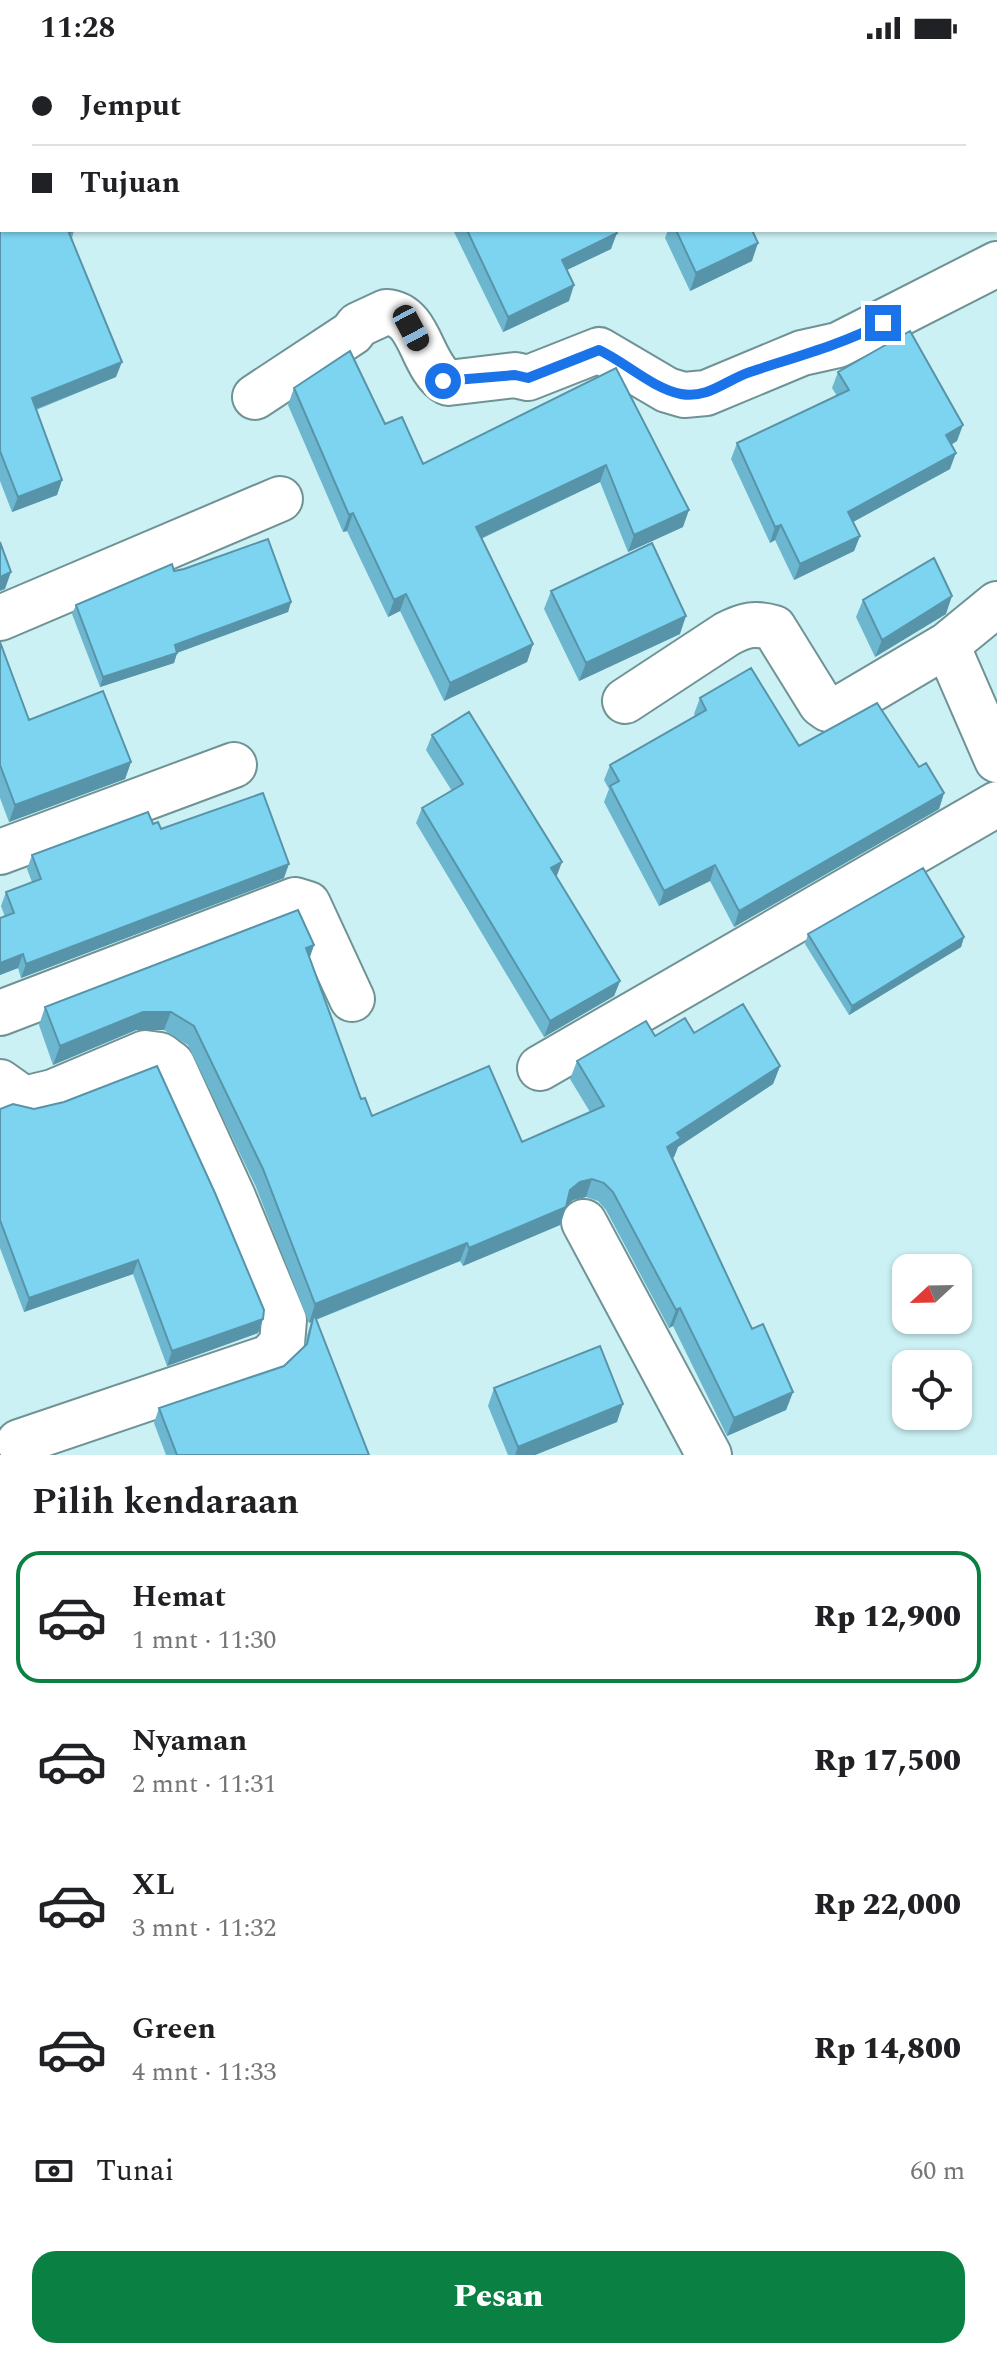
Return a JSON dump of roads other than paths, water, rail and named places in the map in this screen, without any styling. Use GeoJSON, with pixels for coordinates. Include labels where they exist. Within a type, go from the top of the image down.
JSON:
{"type":"FeatureCollection","features":[{"type":"Feature","properties":{"kind":"street"},"geometry":{"type":"LineString","coordinates":[[255,397],[352,333],[358,325],[386,312],[407,321],[438,375],[448,383],[515,375],[528,378],[599,350],[667,390],[684,395],[706,393],[802,353],[838,345],[997,264]]}},
{"type":"Feature","properties":{"kind":"street"},"geometry":{"type":"LineString","coordinates":[[0,618],[280,499]]}},
{"type":"Feature","properties":{"kind":"street"},"geometry":{"type":"LineString","coordinates":[[625,701],[743,626],[761,624],[774,628],[813,695],[828,709],[842,707],[947,645],[997,604]]}},
{"type":"Feature","properties":{"kind":"street"},"geometry":{"type":"LineString","coordinates":[[947,645],[997,760]]}},
{"type":"Feature","properties":{"kind":"street"},"geometry":{"type":"LineString","coordinates":[[0,852],[234,765]]}},
{"type":"Feature","properties":{"kind":"street"},"geometry":{"type":"LineString","coordinates":[[540,1068],[997,804]]}},
{"type":"Feature","properties":{"kind":"street"},"geometry":{"type":"LineString","coordinates":[[0,1013],[295,900],[308,904],[352,999]]}},
{"type":"Feature","properties":{"kind":"street"},"geometry":{"type":"LineString","coordinates":[[0,1082],[24,1099],[53,1092],[145,1053],[160,1055],[172,1064],[233,1197],[284,1320],[282,1343],[270,1357],[19,1442]]}},
{"type":"Feature","properties":{"kind":"street"},"geometry":{"type":"LineString","coordinates":[[584,1222],[709,1455]]}}]}
